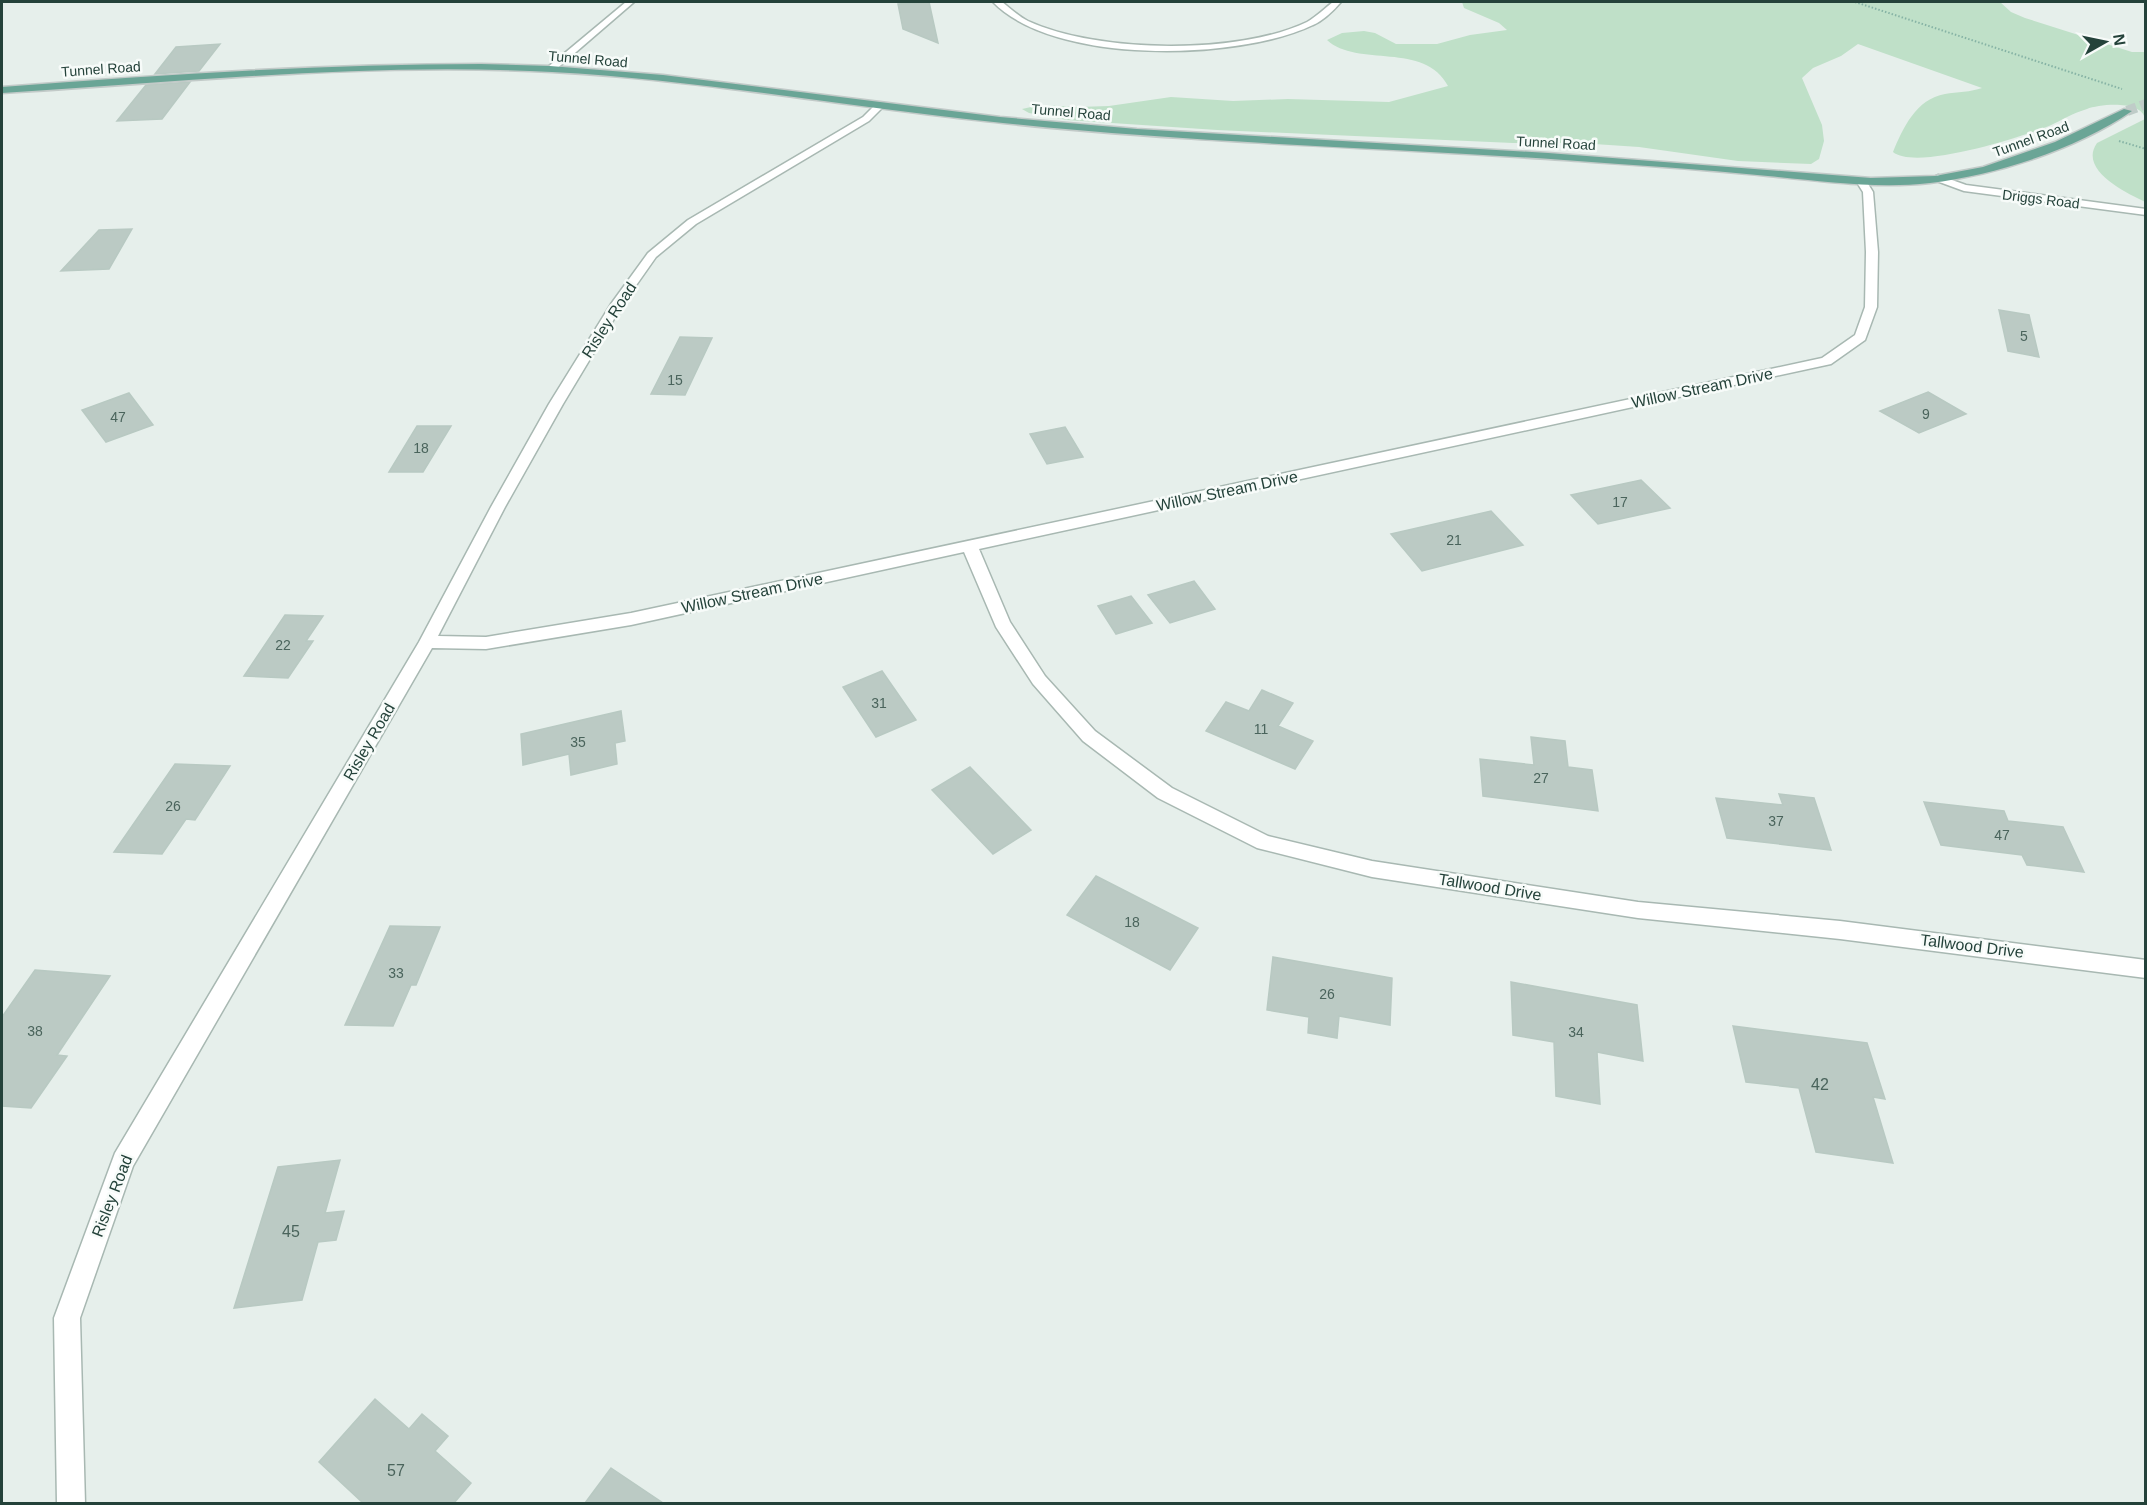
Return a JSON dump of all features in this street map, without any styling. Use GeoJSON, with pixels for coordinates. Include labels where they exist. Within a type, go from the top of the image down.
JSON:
{"type":"FeatureCollection","features":[{"type":"Feature","properties":{"kind":"main road","name":"Tunnel Road"},"geometry":{"type":"LineString","coordinates":[[2,90],[336,67],[551,69],[999,120],[1115,130],[1623,161],[1861,181],[1910,181],[1988,168],[2036,154],[2090,131],[2127,111]]}},
{"type":"Feature","properties":{"kind":"street"},"geometry":{"type":"LineString","coordinates":[[551,69],[630,2]]}},
{"type":"Feature","properties":{"kind":"street"},"geometry":{"type":"LineString","coordinates":[[997,2],[1003,9],[1036,26],[1074,38],[1108,45],[1154,49],[1210,47],[1256,41],[1296,31],[1322,18],[1337,2]]}},
{"type":"Feature","properties":{"kind":"street","name":"Risley Road"},"geometry":{"type":"LineString","coordinates":[[71,1503],[67,1318],[123,1161],[428,642],[498,507],[556,404],[617,304],[652,255],[692,222],[866,119],[880,105]]}},
{"type":"Feature","properties":{"kind":"street","name":"Driggs Road"},"geometry":{"type":"LineString","coordinates":[[1938,178],[1964,188],[2145,212]]}},
{"type":"Feature","properties":{"kind":"street","name":"Willow Stream Drive"},"geometry":{"type":"LineString","coordinates":[[428,642],[486,643],[631,619],[1826,361],[1861,337],[1871,307],[1872,252],[1868,192],[1861,181]]}},
{"type":"Feature","properties":{"kind":"street","name":"Tallwood Drive"},"geometry":{"type":"LineString","coordinates":[[970,547],[1002,623],[1039,680],[1089,736],[1165,793],[1264,843],[1372,870],[1638,910],[1840,930],[2145,969]]}},
{"type":"Feature","properties":{"kind":"path"},"geometry":{"type":"LineString","coordinates":[[1855,2],[2123,90]]}},
{"type":"Feature","properties":{"kind":"path"},"geometry":{"type":"LineString","coordinates":[[2113,139],[2145,149]]}},
{"type":"Feature","properties":{"kind":"green space"},"geometry":{"type":"Polygon","coordinates":[[[1462,2],[2000,2],[2011,12],[2025,18],[2132,52],[2145,52],[2145,119],[2142,113],[2129,106],[2093,107],[2049,126],[1994,144],[1945,155],[1923,158],[1905,157],[1893,152],[1906,124],[1918,108],[1935,97],[1982,88],[1858,44],[1841,56],[1813,68],[1802,78],[1822,125],[1824,141],[1819,159],[1811,164],[1738,161],[1639,147],[1579,143],[1513,143],[1217,130],[1067,120],[1029,113],[1022,109],[1040,105],[1109,106],[1171,97],[1233,101],[1288,99],[1389,102],[1448,86],[1437,72],[1424,64],[1408,59],[1355,53],[1327,40],[1342,33],[1364,31],[1375,33],[1396,44],[1437,44],[1470,35],[1507,30],[1499,23],[1464,8],[1462,2]]]}},
{"type":"Feature","properties":{"kind":"green space"},"geometry":{"type":"Polygon","coordinates":[[[2145,119],[2145,202],[2107,179],[2094,162],[2093,153],[2097,143],[2145,119]]]}},
{"type":"Feature","properties":{"kind":"building"},"geometry":{"type":"Polygon","coordinates":[[[929,2],[938,43],[903,29],[898,4],[929,2]]]}},
{"type":"Feature","properties":{"kind":"building"},"geometry":{"type":"Polygon","coordinates":[[[220,44],[199,71],[155,74],[176,47],[220,44]]]}},
{"type":"Feature","properties":{"kind":"building"},"geometry":{"type":"Polygon","coordinates":[[[190,82],[162,119],[117,121],[146,85],[190,82]]]}},
{"type":"Feature","properties":{"kind":"building"},"geometry":{"type":"Polygon","coordinates":[[[132,229],[109,269],[61,271],[99,230],[132,229]]]}},
{"type":"Feature","properties":{"kind":"building"},"geometry":{"type":"Polygon","coordinates":[[[1999,310],[2029,315],[2039,357],[2008,351],[1999,310]]]}},
{"type":"Feature","properties":{"kind":"building"},"geometry":{"type":"Polygon","coordinates":[[[680,337],[712,338],[685,395],[651,394],[680,337]]]}},
{"type":"Feature","properties":{"kind":"building"},"geometry":{"type":"Polygon","coordinates":[[[1928,392],[1966,414],[1919,433],[1880,411],[1928,392]]]}},
{"type":"Feature","properties":{"kind":"building"},"geometry":{"type":"Polygon","coordinates":[[[129,393],[153,425],[106,442],[82,410],[129,393]]]}},
{"type":"Feature","properties":{"kind":"building"},"geometry":{"type":"Polygon","coordinates":[[[417,426],[451,426],[423,472],[389,472],[417,426]]]}},
{"type":"Feature","properties":{"kind":"building"},"geometry":{"type":"Polygon","coordinates":[[[1065,427],[1083,457],[1047,464],[1030,434],[1065,427]]]}},
{"type":"Feature","properties":{"kind":"building"},"geometry":{"type":"Polygon","coordinates":[[[1641,480],[1670,508],[1598,524],[1571,495],[1641,480]]]}},
{"type":"Feature","properties":{"kind":"building"},"geometry":{"type":"Polygon","coordinates":[[[1491,511],[1523,545],[1422,571],[1391,534],[1491,511]]]}},
{"type":"Feature","properties":{"kind":"building"},"geometry":{"type":"Polygon","coordinates":[[[1194,581],[1215,609],[1170,623],[1148,595],[1194,581]]]}},
{"type":"Feature","properties":{"kind":"building"},"geometry":{"type":"Polygon","coordinates":[[[1131,596],[1152,623],[1116,634],[1098,606],[1131,596]]]}},
{"type":"Feature","properties":{"kind":"building"},"geometry":{"type":"Polygon","coordinates":[[[285,615],[323,616],[306,641],[313,641],[288,678],[244,676],[285,615]]]}},
{"type":"Feature","properties":{"kind":"building"},"geometry":{"type":"Polygon","coordinates":[[[882,671],[916,720],[876,737],[843,687],[882,671]]]}},
{"type":"Feature","properties":{"kind":"building"},"geometry":{"type":"Polygon","coordinates":[[[1262,690],[1293,703],[1278,726],[1313,741],[1295,769],[1206,731],[1226,702],[1249,711],[1262,690]]]}},
{"type":"Feature","properties":{"kind":"building"},"geometry":{"type":"Polygon","coordinates":[[[621,711],[625,741],[615,743],[617,764],[571,775],[569,754],[523,765],[521,734],[621,711]]]}},
{"type":"Feature","properties":{"kind":"building"},"geometry":{"type":"Polygon","coordinates":[[[1531,737],[1565,741],[1568,767],[1592,770],[1598,811],[1483,796],[1480,759],[1534,765],[1531,737]]]}},
{"type":"Feature","properties":{"kind":"building"},"geometry":{"type":"Polygon","coordinates":[[[175,764],[230,766],[195,820],[186,819],[162,854],[114,852],[175,764]]]}},
{"type":"Feature","properties":{"kind":"building"},"geometry":{"type":"Polygon","coordinates":[[[970,767],[1031,830],[993,854],[932,790],[970,767]]]}},
{"type":"Feature","properties":{"kind":"building"},"geometry":{"type":"Polygon","coordinates":[[[1779,794],[1814,798],[1831,850],[1727,838],[1716,798],[1783,805],[1779,794]]]}},
{"type":"Feature","properties":{"kind":"building"},"geometry":{"type":"Polygon","coordinates":[[[1924,802],[2004,811],[2008,821],[2063,827],[2084,872],[2027,865],[2022,855],[1941,845],[1924,802]]]}},
{"type":"Feature","properties":{"kind":"building"},"geometry":{"type":"Polygon","coordinates":[[[1096,876],[1198,928],[1170,970],[1067,915],[1096,876]]]}},
{"type":"Feature","properties":{"kind":"building"},"geometry":{"type":"Polygon","coordinates":[[[390,926],[440,927],[416,985],[411,985],[393,1026],[345,1025],[390,926]]]}},
{"type":"Feature","properties":{"kind":"building"},"geometry":{"type":"Polygon","coordinates":[[[1273,957],[1392,978],[1390,1025],[1339,1016],[1337,1038],[1308,1033],[1309,1017],[1267,1010],[1273,957]]]}},
{"type":"Feature","properties":{"kind":"building"},"geometry":{"type":"Polygon","coordinates":[[[35,970],[110,976],[57,1055],[67,1056],[31,1108],[2,1106],[2,1017],[35,970]]]}},
{"type":"Feature","properties":{"kind":"building"},"geometry":{"type":"Polygon","coordinates":[[[1511,982],[1637,1005],[1643,1061],[1597,1052],[1600,1104],[1556,1096],[1554,1042],[1513,1035],[1511,982]]]}},
{"type":"Feature","properties":{"kind":"building"},"geometry":{"type":"Polygon","coordinates":[[[1733,1026],[1867,1043],[1885,1099],[1873,1097],[1893,1163],[1816,1152],[1799,1088],[1746,1082],[1733,1026]]]}},
{"type":"Feature","properties":{"kind":"building"},"geometry":{"type":"Polygon","coordinates":[[[340,1160],[325,1213],[344,1211],[336,1240],[318,1242],[302,1300],[234,1308],[278,1167],[340,1160]]]}},
{"type":"Feature","properties":{"kind":"building"},"geometry":{"type":"Polygon","coordinates":[[[375,1399],[409,1429],[422,1414],[448,1436],[435,1451],[471,1483],[454,1503],[363,1503],[319,1462],[375,1399]]]}},
{"type":"Feature","properties":{"kind":"building"},"geometry":{"type":"Polygon","coordinates":[[[611,1468],[663,1503],[585,1503],[611,1468]]]}},
{"type":"Feature","properties":{"kind":"tunnel"},"geometry":{"type":"LineString","coordinates":[[2127,111],[2146,104]]}}]}
